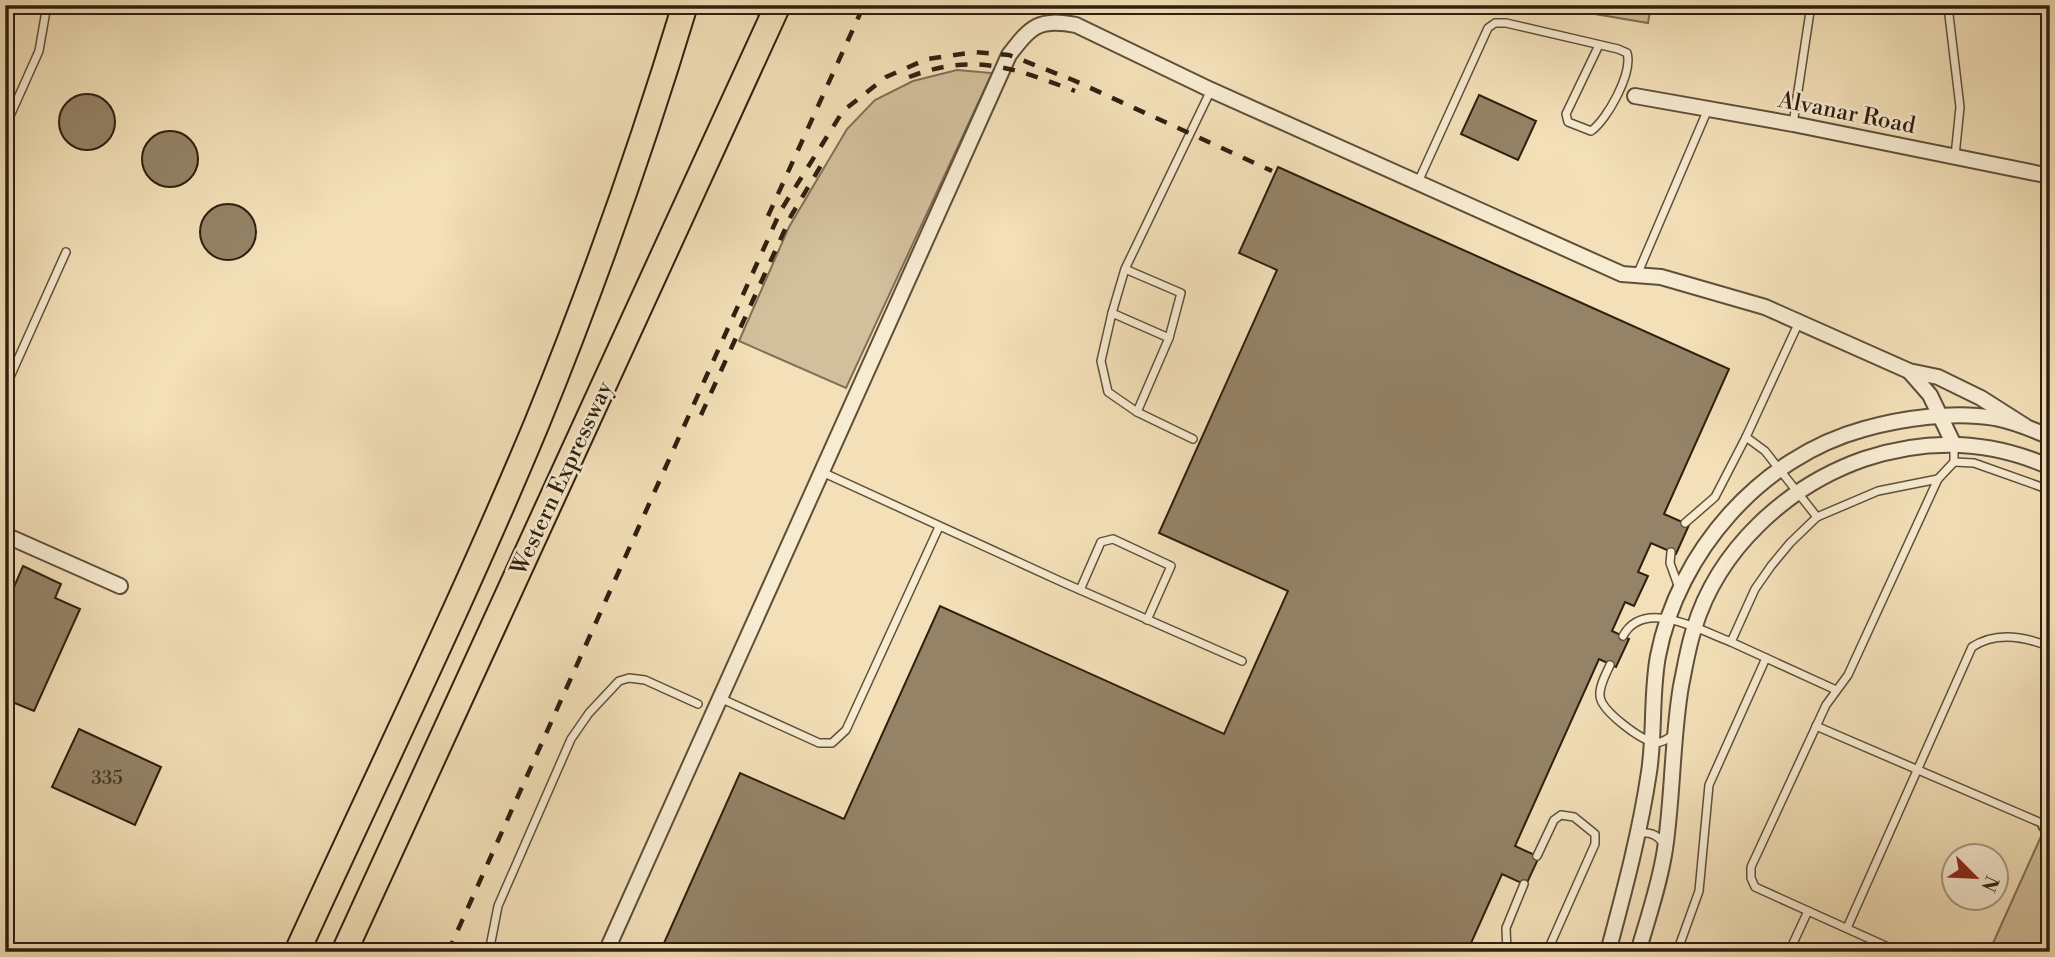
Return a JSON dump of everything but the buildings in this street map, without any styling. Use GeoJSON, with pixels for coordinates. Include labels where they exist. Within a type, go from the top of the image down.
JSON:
{"type":"FeatureCollection","features":[{"type":"Feature","properties":{"kind":"highway","name":"Western Expressway"},"geometry":{"type":"LineString","coordinates":[[297,952],[537,423],[622,202],[685,5]]}},
{"type":"Feature","properties":{"kind":"highway","name":"Western Expressway"},"geometry":{"type":"LineString","coordinates":[[344,952],[775,11]]}},
{"type":"Feature","properties":{"kind":"street"},"geometry":{"type":"LineString","coordinates":[[606,952],[1009,55],[1036,25],[1055,21],[1076,25],[1210,90],[1622,274],[1661,277],[1765,307],[1909,371],[1938,377],[1981,398],[2025,426],[2050,437]]}},
{"type":"Feature","properties":{"kind":"street","name":"Alvanar Road"},"geometry":{"type":"LineString","coordinates":[[1635,96],[1793,124],[2050,176]]}},
{"type":"Feature","properties":{"kind":"street"},"geometry":{"type":"LineString","coordinates":[[1909,371],[1930,395],[1954,445]]}},
{"type":"Feature","properties":{"kind":"street"},"geometry":{"type":"LineString","coordinates":[[1608,952],[1639,833],[1652,742],[1653,694],[1667,619],[1703,548],[1721,523],[1749,493],[1780,469],[1851,432],[1898,420],[1941,418],[1994,418],[2025,426]]}},
{"type":"Feature","properties":{"kind":"street"},"geometry":{"type":"LineString","coordinates":[[1638,952],[1665,846],[1681,688],[1694,628],[1710,590],[1749,534],[1797,491],[1837,469],[1910,448],[1975,444],[2013,453],[2050,467]]}},
{"type":"Feature","properties":{"kind":"street"},"geometry":{"type":"LineString","coordinates":[[5,535],[120,586]]}},
{"type":"Feature","properties":{"kind":"lane"},"geometry":{"type":"LineString","coordinates":[[5,127],[39,51],[47,5]]}},
{"type":"Feature","properties":{"kind":"lane"},"geometry":{"type":"LineString","coordinates":[[745,5],[775,11]]}},
{"type":"Feature","properties":{"kind":"lane"},"geometry":{"type":"LineString","coordinates":[[1793,124],[1811,5]]}},
{"type":"Feature","properties":{"kind":"lane"},"geometry":{"type":"LineString","coordinates":[[1950,5],[1960,107],[1955,156]]}},
{"type":"Feature","properties":{"kind":"lane"},"geometry":{"type":"LineString","coordinates":[[1418,183],[1489,28],[1495,23],[1506,23],[1599,45],[1627,53],[1627,74],[1600,125],[1591,131],[1568,122],[1566,114],[1599,45]]}},
{"type":"Feature","properties":{"kind":"lane"},"geometry":{"type":"LineString","coordinates":[[1194,439],[1136,412],[1108,392],[1101,362],[1125,269],[1210,90]]}},
{"type":"Feature","properties":{"kind":"lane"},"geometry":{"type":"LineString","coordinates":[[1618,92],[1635,96]]}},
{"type":"Feature","properties":{"kind":"lane"},"geometry":{"type":"LineString","coordinates":[[1637,275],[1708,109]]}},
{"type":"Feature","properties":{"kind":"lane"},"geometry":{"type":"LineString","coordinates":[[5,388],[66,252]]}},
{"type":"Feature","properties":{"kind":"lane"},"geometry":{"type":"LineString","coordinates":[[1125,269],[1181,293],[1169,338],[1136,412]]}},
{"type":"Feature","properties":{"kind":"lane"},"geometry":{"type":"LineString","coordinates":[[1112,313],[1169,338]]}},
{"type":"Feature","properties":{"kind":"lane"},"geometry":{"type":"LineString","coordinates":[[1685,523],[1715,497],[1799,321]]}},
{"type":"Feature","properties":{"kind":"lane"},"geometry":{"type":"LineString","coordinates":[[1746,436],[1765,451],[1817,517]]}},
{"type":"Feature","properties":{"kind":"lane"},"geometry":{"type":"LineString","coordinates":[[1899,952],[1755,887],[1751,878],[1752,867],[1826,705],[1848,675],[1938,479],[1954,462],[1954,445]]}},
{"type":"Feature","properties":{"kind":"lane"},"geometry":{"type":"LineString","coordinates":[[1954,462],[1974,463],[2050,490]]}},
{"type":"Feature","properties":{"kind":"lane"},"geometry":{"type":"LineString","coordinates":[[822,472],[939,527],[1242,661]]}},
{"type":"Feature","properties":{"kind":"lane"},"geometry":{"type":"LineString","coordinates":[[1731,642],[1755,589],[1790,543],[1817,517],[1878,491],[1938,479]]}},
{"type":"Feature","properties":{"kind":"lane"},"geometry":{"type":"LineString","coordinates":[[720,698],[819,743],[832,743],[846,730],[939,527]]}},
{"type":"Feature","properties":{"kind":"lane"},"geometry":{"type":"LineString","coordinates":[[1080,590],[1101,542],[1113,539],[1171,566],[1147,620]]}},
{"type":"Feature","properties":{"kind":"lane"},"geometry":{"type":"LineString","coordinates":[[1671,552],[1670,563],[1680,589]]}},
{"type":"Feature","properties":{"kind":"lane"},"geometry":{"type":"LineString","coordinates":[[1623,636],[1636,621],[1655,617],[1667,619],[1731,642],[1836,690]]}},
{"type":"Feature","properties":{"kind":"lane"},"geometry":{"type":"LineString","coordinates":[[1847,928],[1972,647],[1983,640],[2014,636],[2033,639],[2050,647]]}},
{"type":"Feature","properties":{"kind":"lane"},"geometry":{"type":"LineString","coordinates":[[1677,952],[1699,891],[1709,785],[1766,658]]}},
{"type":"Feature","properties":{"kind":"lane"},"geometry":{"type":"LineString","coordinates":[[1610,665],[1601,686],[1600,696],[1609,715],[1652,742],[1663,741],[1676,733]]}},
{"type":"Feature","properties":{"kind":"lane"},"geometry":{"type":"LineString","coordinates":[[489,952],[498,906],[571,739],[589,713],[619,681],[629,678],[645,680],[698,704]]}},
{"type":"Feature","properties":{"kind":"lane"},"geometry":{"type":"LineString","coordinates":[[1816,726],[2048,826]]}},
{"type":"Feature","properties":{"kind":"lane"},"geometry":{"type":"LineString","coordinates":[[1536,856],[1554,820],[1561,815],[1574,817],[1595,834],[1595,844],[1547,952]]}},
{"type":"Feature","properties":{"kind":"lane"},"geometry":{"type":"LineString","coordinates":[[1639,833],[1647,832],[1658,836],[1665,846]]}},
{"type":"Feature","properties":{"kind":"lane"},"geometry":{"type":"LineString","coordinates":[[1507,952],[1506,928],[1524,884]]}},
{"type":"Feature","properties":{"kind":"lane"},"geometry":{"type":"LineString","coordinates":[[1789,952],[1808,911]]}},
{"type":"Feature","properties":{"kind":"shaded area"},"geometry":{"type":"Polygon","coordinates":[[[1542,5],[1651,5],[1648,23],[1542,5]]]}},
{"type":"Feature","properties":{"kind":"shaded area"},"geometry":{"type":"Polygon","coordinates":[[[957,70],[992,73],[846,388],[739,341],[789,227],[847,129],[875,100],[913,81],[957,70]]]}},
{"type":"Feature","properties":{"kind":"shaded area"},"geometry":{"type":"Polygon","coordinates":[[[2043,832],[2050,835],[2050,952],[1989,952],[2007,912],[2010,912],[2010,905],[2043,832]]]}},
{"type":"Feature","properties":{"kind":"railway"},"geometry":{"type":"LineString","coordinates":[[768,216],[864,5]]}},
{"type":"Feature","properties":{"kind":"railway"},"geometry":{"type":"LineString","coordinates":[[448,952],[781,210],[843,111],[886,77],[927,59],[975,52],[1009,55],[1073,80],[1272,171]]}},
{"type":"Feature","properties":{"kind":"railway"},"geometry":{"type":"LineString","coordinates":[[909,77],[933,69],[974,64],[1013,70],[1075,91]]}},
{"type":"Feature","properties":{"kind":"railway"},"geometry":{"type":"LineString","coordinates":[[701,415],[791,216],[826,157]]}}]}
